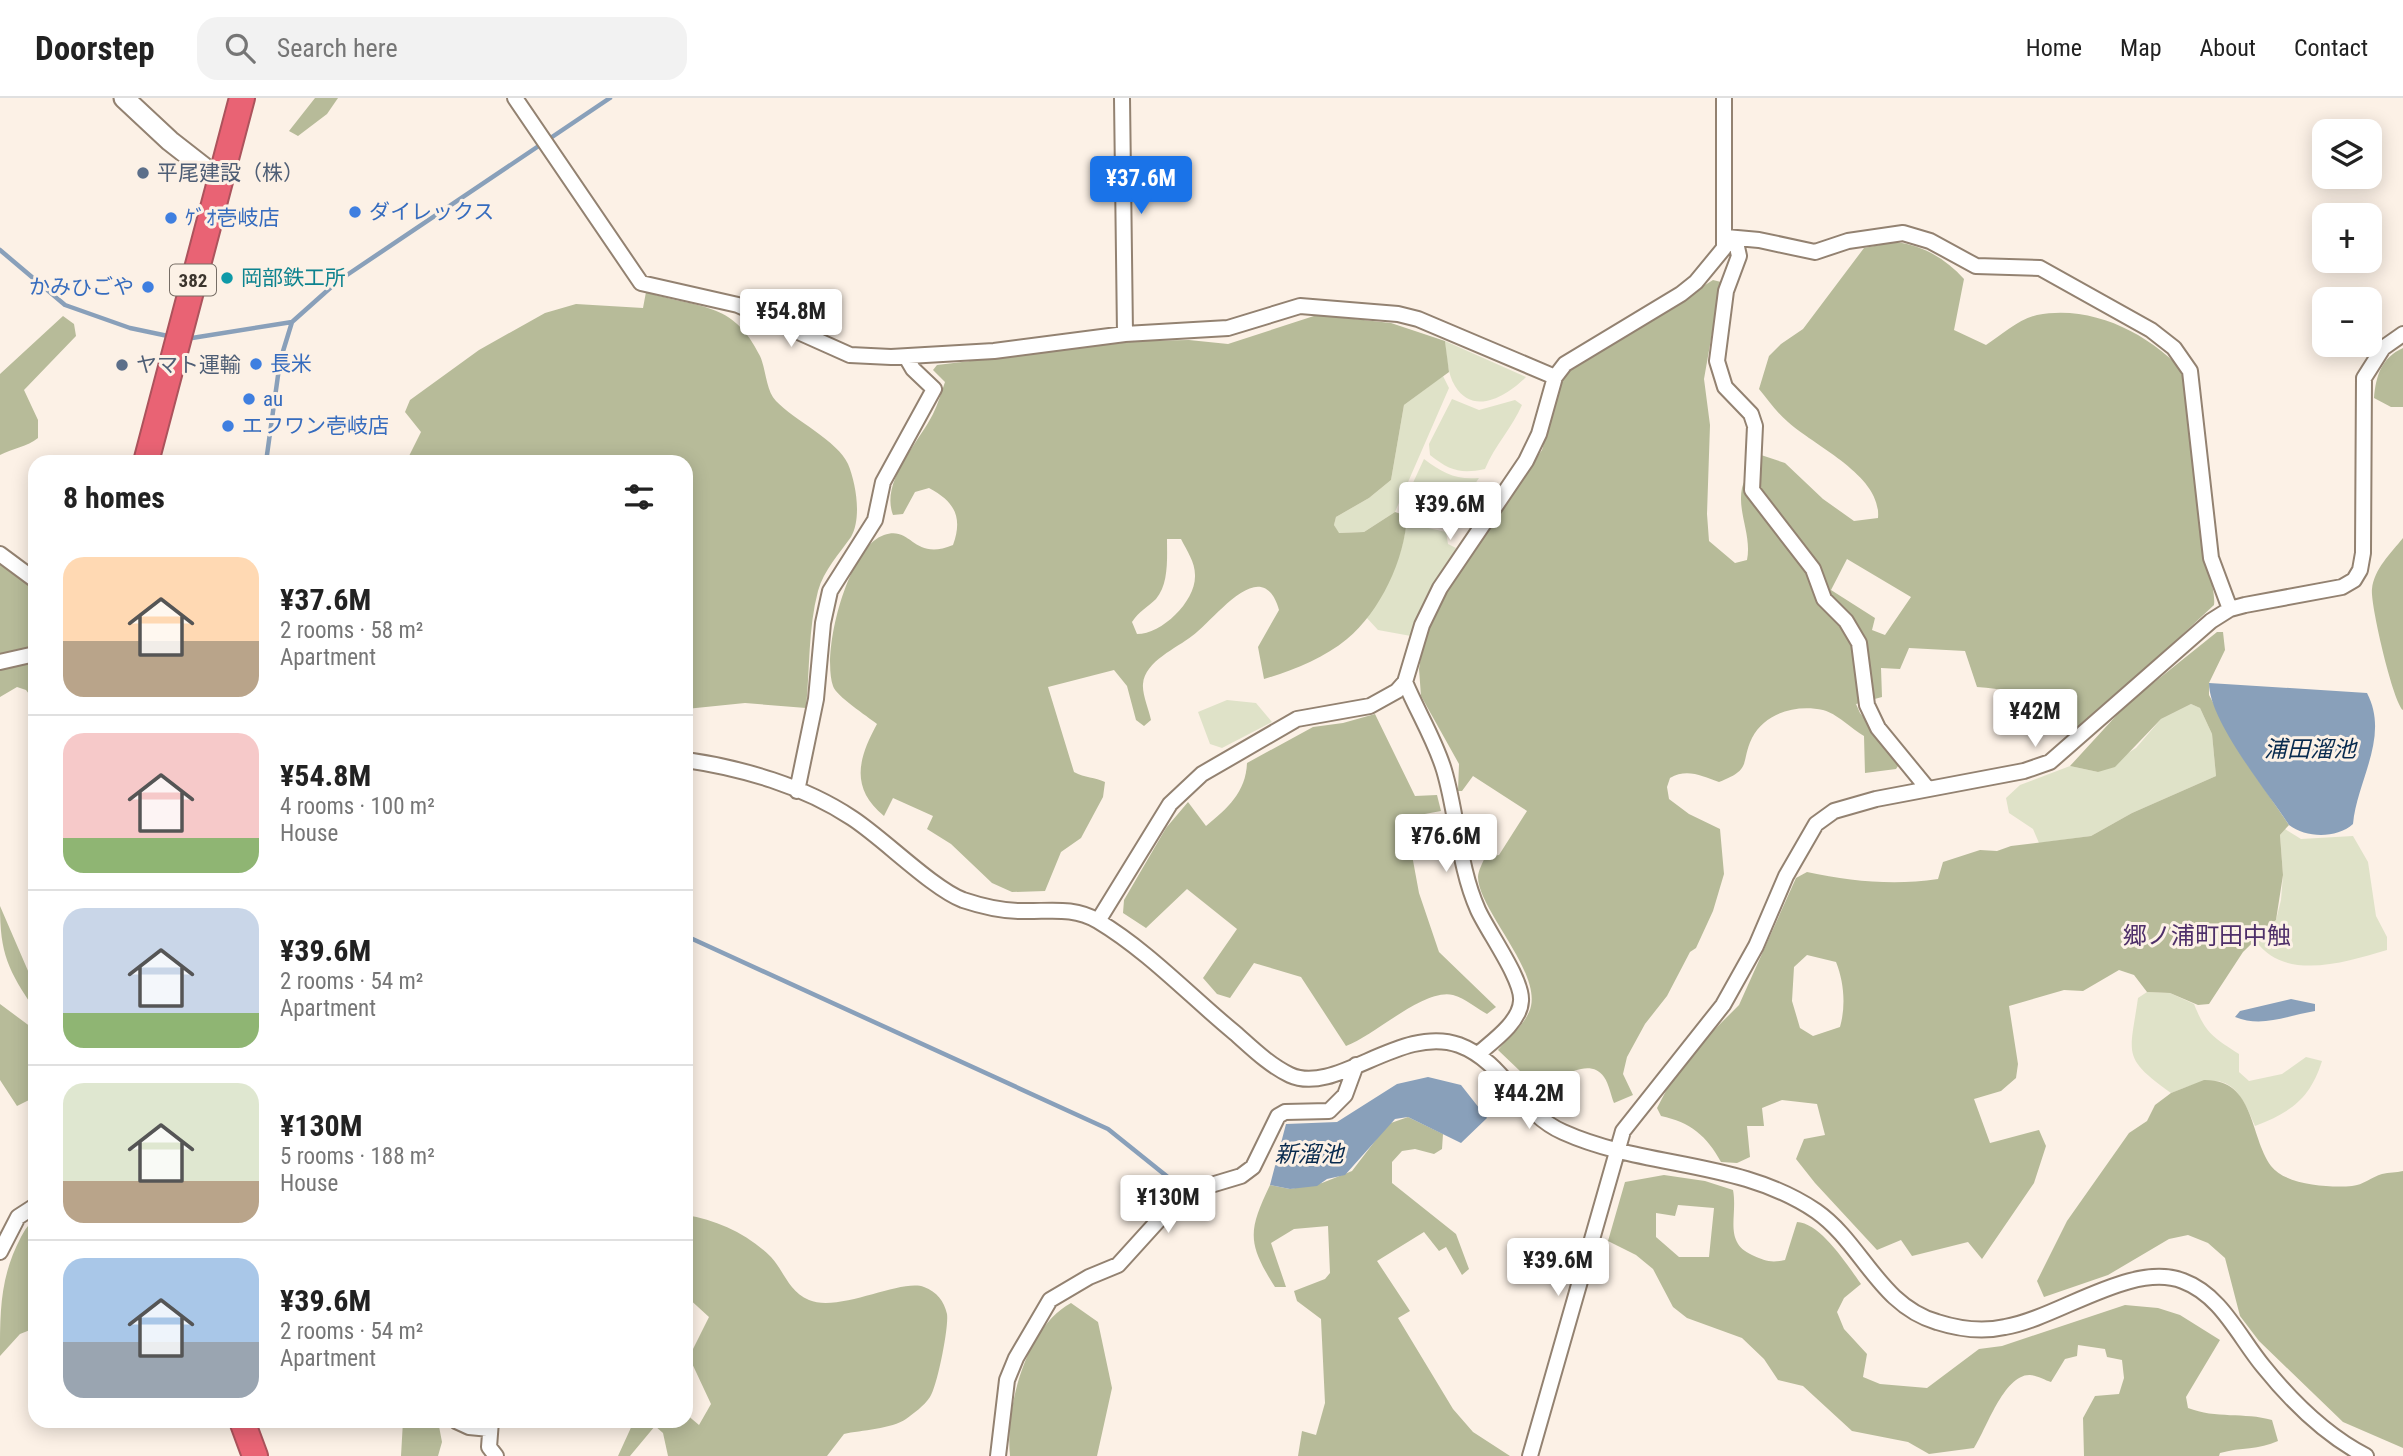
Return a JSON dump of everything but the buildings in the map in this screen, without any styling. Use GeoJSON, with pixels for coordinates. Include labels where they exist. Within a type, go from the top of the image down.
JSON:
{"type":"FeatureCollection","features":[{"type":"Feature","properties":{"kind":"highway","name":"382"},"geometry":{"type":"LineString","coordinates":[[148,455],[243,98]]}},
{"type":"Feature","properties":{"kind":"highway"},"geometry":{"type":"LineString","coordinates":[[245,1428],[255,1456]]}},
{"type":"Feature","properties":{"kind":"street"},"geometry":{"type":"LineString","coordinates":[[124,98],[170,141],[220,180]]}},
{"type":"Feature","properties":{"kind":"street"},"geometry":{"type":"LineString","coordinates":[[515,98],[641,283],[738,304],[843,354],[906,357],[994,351],[1125,334],[1228,328],[1300,306],[1398,314],[1419,319],[1555,377]]}},
{"type":"Feature","properties":{"kind":"street"},"geometry":{"type":"LineString","coordinates":[[1122,98],[1125,334]]}},
{"type":"Feature","properties":{"kind":"street"},"geometry":{"type":"LineString","coordinates":[[1724,98],[1730,237],[1739,256],[1726,291],[1717,360],[1725,387],[1751,414],[1755,426],[1752,490],[1806,560],[1824,599],[1846,621],[1859,643],[1867,705],[1878,728],[1928,789]]}},
{"type":"Feature","properties":{"kind":"street"},"geometry":{"type":"LineString","coordinates":[[1730,237],[1815,252],[1858,239],[1916,235],[1976,266],[2040,268],[2151,330],[2174,348],[2190,371],[2211,558],[2230,609]]}},
{"type":"Feature","properties":{"kind":"street"},"geometry":{"type":"LineString","coordinates":[[1098,921],[1170,804],[1202,774],[1297,719],[1370,706],[1397,691],[1405,682],[1422,625],[1440,588],[1526,461],[1539,434],[1555,377],[1565,365],[1587,350],[1681,294],[1713,263],[1730,237]]}},
{"type":"Feature","properties":{"kind":"street"},"geometry":{"type":"LineString","coordinates":[[1530,1456],[1623,1131],[1640,1105],[1702,1034],[1723,1005],[1756,946],[1786,876],[1816,824],[1834,810],[2024,771],[2050,762],[2172,653],[2230,609],[2329,592],[2354,580],[2360,570],[2363,553],[2364,378],[2383,348],[2403,334]]}},
{"type":"Feature","properties":{"kind":"street"},"geometry":{"type":"LineString","coordinates":[[797,791],[816,699],[822,623],[830,590],[875,520],[883,482],[934,389],[913,369],[906,357]]}},
{"type":"Feature","properties":{"kind":"street"},"geometry":{"type":"LineString","coordinates":[[0,554],[28,575]]}},
{"type":"Feature","properties":{"kind":"street"},"geometry":{"type":"LineString","coordinates":[[0,662],[28,656]]}},
{"type":"Feature","properties":{"kind":"street"},"geometry":{"type":"LineString","coordinates":[[1405,682],[1444,769],[1467,884],[1489,933],[1521,990],[1521,1008],[1517,1014],[1498,1038],[1478,1054]]}},
{"type":"Feature","properties":{"kind":"street"},"geometry":{"type":"LineString","coordinates":[[693,761],[722,765],[797,791],[850,816],[958,898],[1000,909],[1069,911],[1098,921],[1137,948],[1262,1056],[1290,1075],[1302,1078],[1328,1076],[1407,1045],[1436,1040],[1478,1054],[1494,1065],[1530,1111],[1548,1124],[1581,1139],[1750,1177],[1787,1193],[1821,1214],[1893,1297],[1931,1321],[1954,1327],[2001,1328],[2140,1280],[2159,1277],[2184,1281],[2212,1299],[2297,1405],[2347,1446],[2366,1456]]}},
{"type":"Feature","properties":{"kind":"street"},"geometry":{"type":"LineString","coordinates":[[999,1456],[1007,1380],[1016,1358],[1050,1300],[1089,1277],[1118,1265],[1176,1200],[1191,1191],[1241,1176],[1253,1167],[1278,1116],[1285,1112],[1329,1111],[1345,1095],[1356,1065]]}},
{"type":"Feature","properties":{"kind":"street"},"geometry":{"type":"LineString","coordinates":[[2,1245],[18,1217],[28,1211]]}},
{"type":"Feature","properties":{"kind":"street"},"geometry":{"type":"LineString","coordinates":[[491,1428],[489,1447],[496,1456]]}},
{"type":"Feature","properties":{"kind":"green space"},"geometry":{"type":"Polygon","coordinates":[[[315,98],[338,98],[327,114],[298,136],[289,131],[315,98]]]}},
{"type":"Feature","properties":{"kind":"green space"},"geometry":{"type":"Polygon","coordinates":[[[1895,242],[1905,244],[1924,249],[1949,265],[1964,279],[1954,330],[1986,345],[2030,317],[2058,313],[2079,314],[2120,326],[2173,360],[2187,375],[2195,479],[2214,605],[2080,730],[2032,699],[2008,691],[1977,687],[1965,651],[1909,648],[1900,669],[1881,668],[1882,697],[1856,704],[1860,713],[1900,763],[1896,769],[1865,773],[1864,736],[1828,712],[1802,708],[1782,712],[1765,722],[1752,738],[1741,769],[1730,777],[1719,782],[1688,773],[1670,778],[1667,787],[1669,799],[1689,814],[1720,829],[1724,874],[1713,911],[1696,948],[1690,952],[1667,996],[1645,1024],[1627,1057],[1623,1074],[1633,1095],[1614,1103],[1604,1077],[1590,1068],[1572,1072],[1541,1091],[1498,1050],[1526,1017],[1532,997],[1520,962],[1488,907],[1478,877],[1485,857],[1499,855],[1527,811],[1473,776],[1462,791],[1458,791],[1459,764],[1421,696],[1419,669],[1424,638],[1445,588],[1542,450],[1561,382],[1570,370],[1713,280],[1721,282],[1704,379],[1710,425],[1707,514],[1709,541],[1735,563],[1747,560],[1748,542],[1741,506],[1742,488],[1761,455],[1785,463],[1823,499],[1854,521],[1878,518],[1870,489],[1859,476],[1788,422],[1759,389],[1769,356],[1803,329],[1864,248],[1895,242]],[[1847,559],[1831,590],[1875,618],[1872,630],[1885,635],[1911,597],[1847,559]]]}},
{"type":"Feature","properties":{"kind":"green space"},"geometry":{"type":"Polygon","coordinates":[[[646,292],[712,309],[738,325],[760,356],[770,392],[776,401],[826,439],[843,455],[848,464],[855,490],[856,520],[851,537],[828,569],[818,591],[811,634],[806,708],[745,703],[693,708],[693,455],[410,455],[421,432],[405,412],[410,400],[479,350],[545,313],[576,304],[643,308],[646,292]]]}},
{"type":"Feature","properties":{"kind":"green space"},"geometry":{"type":"Polygon","coordinates":[[[1317,315],[1391,323],[1445,341],[1449,372],[1404,405],[1391,480],[1369,498],[1336,517],[1334,525],[1339,533],[1364,532],[1395,512],[1407,516],[1396,567],[1380,600],[1347,639],[1307,663],[1264,679],[1258,647],[1279,610],[1271,594],[1261,587],[1250,588],[1237,595],[1192,636],[1149,668],[1143,688],[1151,720],[1144,726],[1136,720],[1127,686],[1114,670],[1048,687],[1074,772],[1105,782],[1103,797],[1081,838],[1061,852],[1045,891],[1012,892],[992,883],[951,844],[927,829],[933,816],[893,798],[884,816],[866,795],[862,784],[862,761],[877,724],[835,690],[830,670],[834,626],[849,579],[859,559],[871,544],[884,535],[901,535],[929,549],[953,545],[957,518],[951,505],[938,493],[929,488],[915,492],[903,514],[893,515],[890,502],[896,476],[933,414],[945,382],[933,370],[937,365],[1138,341],[1189,340],[1228,344],[1317,315]],[[1167,539],[1163,586],[1156,599],[1132,622],[1137,634],[1147,633],[1167,622],[1190,595],[1195,570],[1181,539],[1167,539]]]}},
{"type":"Feature","properties":{"kind":"green space"},"geometry":{"type":"Polygon","coordinates":[[[63,316],[74,324],[76,336],[24,390],[38,420],[38,438],[0,455],[0,374],[63,316]]]}},
{"type":"Feature","properties":{"kind":"green space"},"geometry":{"type":"Polygon","coordinates":[[[1445,341],[1526,377],[1501,396],[1481,402],[1472,400],[1463,395],[1452,381],[1445,341]]]}},
{"type":"Feature","properties":{"kind":"green space"},"geometry":{"type":"Polygon","coordinates":[[[2403,348],[2403,407],[2391,407],[2374,398],[2376,382],[2385,362],[2403,348]]]}},
{"type":"Feature","properties":{"kind":"green space"},"geometry":{"type":"Polygon","coordinates":[[[1443,376],[1449,388],[1395,512],[1364,532],[1338,533],[1334,525],[1336,517],[1369,498],[1391,480],[1404,405],[1443,376]]]}},
{"type":"Feature","properties":{"kind":"green space"},"geometry":{"type":"Polygon","coordinates":[[[1452,399],[1479,410],[1515,400],[1522,405],[1485,469],[1456,470],[1430,455],[1429,444],[1452,399]]]}},
{"type":"Feature","properties":{"kind":"green space"},"geometry":{"type":"Polygon","coordinates":[[[1424,459],[1450,474],[1463,478],[1479,478],[1447,525],[1422,518],[1406,498],[1424,459]]]}},
{"type":"Feature","properties":{"kind":"green space"},"geometry":{"type":"Polygon","coordinates":[[[1407,516],[1424,527],[1446,532],[1448,544],[1456,548],[1411,636],[1378,630],[1366,617],[1394,569],[1403,543],[1407,516]]]}},
{"type":"Feature","properties":{"kind":"green space"},"geometry":{"type":"Polygon","coordinates":[[[2403,538],[2403,710],[2383,652],[2372,589],[2380,568],[2403,538]]]}},
{"type":"Feature","properties":{"kind":"green space"},"geometry":{"type":"Polygon","coordinates":[[[0,559],[28,581],[28,693],[17,687],[0,697],[0,559]]]}},
{"type":"Feature","properties":{"kind":"green space"},"geometry":{"type":"Polygon","coordinates":[[[2217,632],[2223,632],[2225,650],[2209,683],[2209,695],[2241,755],[2289,825],[2280,835],[2283,875],[2276,920],[2243,952],[2209,1004],[2198,1005],[2170,993],[2147,992],[2134,975],[2119,970],[2083,991],[2064,990],[2009,1006],[2018,1064],[2016,1078],[2001,1091],[1974,1099],[1990,1143],[2039,1130],[2046,1146],[2034,1183],[1982,1259],[1968,1242],[1912,1256],[1901,1240],[1877,1250],[1796,1159],[1804,1139],[1825,1135],[1817,1104],[1782,1100],[1762,1108],[1764,1126],[1747,1126],[1750,1157],[1737,1163],[1721,1162],[1697,1132],[1681,1122],[1661,1116],[1657,1108],[1667,1089],[1706,1038],[1739,1005],[1796,878],[1807,872],[1872,882],[1938,879],[1943,862],[1980,850],[1997,851],[2011,846],[2091,836],[2132,813],[2216,776],[2212,734],[2200,708],[2191,704],[2161,719],[2115,767],[2098,772],[2070,766],[2126,705],[2217,632]],[[1807,955],[1794,967],[1792,1001],[1800,1028],[1813,1036],[1840,1027],[1843,994],[1836,962],[1807,955]]]}},
{"type":"Feature","properties":{"kind":"green space"},"geometry":{"type":"Polygon","coordinates":[[[1227,700],[1256,703],[1272,722],[1222,748],[1210,744],[1198,712],[1227,700]]]}},
{"type":"Feature","properties":{"kind":"green space"},"geometry":{"type":"Polygon","coordinates":[[[2191,704],[2200,708],[2212,734],[2216,776],[2132,813],[2091,836],[2039,843],[2033,829],[2009,813],[2006,798],[2020,785],[2070,766],[2098,772],[2136,748],[2161,719],[2191,704]]]}},
{"type":"Feature","properties":{"kind":"green space"},"geometry":{"type":"Polygon","coordinates":[[[1375,714],[1415,796],[1437,795],[1441,811],[1414,816],[1407,828],[1419,893],[1439,952],[1496,1007],[1487,1014],[1457,996],[1441,995],[1414,1005],[1346,1046],[1301,977],[1254,963],[1230,998],[1217,994],[1203,978],[1237,929],[1187,889],[1146,928],[1123,913],[1124,900],[1166,828],[1188,802],[1206,826],[1234,799],[1243,783],[1247,763],[1313,727],[1343,723],[1375,714]]]}},
{"type":"Feature","properties":{"kind":"green space"},"geometry":{"type":"Polygon","coordinates":[[[2285,829],[2301,839],[2353,836],[2368,862],[2376,916],[2387,937],[2387,950],[2335,963],[2299,965],[2268,954],[2256,941],[2276,920],[2283,875],[2280,835],[2285,829]]]}},
{"type":"Feature","properties":{"kind":"green space"},"geometry":{"type":"Polygon","coordinates":[[[0,906],[28,971],[28,999],[7,961],[0,906]]]}},
{"type":"Feature","properties":{"kind":"green space"},"geometry":{"type":"Polygon","coordinates":[[[2147,992],[2170,993],[2194,1004],[2211,1034],[2239,1054],[2239,1072],[2249,1081],[2282,1074],[2306,1057],[2322,1061],[2312,1085],[2289,1109],[2255,1126],[2240,1096],[2224,1082],[2202,1082],[2171,1093],[2144,1071],[2136,1062],[2133,1053],[2138,998],[2147,992]]]}},
{"type":"Feature","properties":{"kind":"green space"},"geometry":{"type":"Polygon","coordinates":[[[0,1004],[28,1025],[28,1100],[17,1106],[0,1080],[0,1004]]]}},
{"type":"Feature","properties":{"kind":"green space"},"geometry":{"type":"Polygon","coordinates":[[[2204,1080],[2221,1082],[2233,1089],[2242,1099],[2271,1166],[2286,1177],[2320,1186],[2352,1186],[2382,1174],[2403,1171],[2403,1448],[2343,1422],[2259,1341],[2240,1316],[2225,1258],[2208,1243],[2188,1235],[2169,1239],[2108,1275],[2044,1297],[2037,1281],[2067,1221],[2129,1133],[2147,1121],[2155,1105],[2171,1093],[2204,1080]]]}},
{"type":"Feature","properties":{"kind":"green space"},"geometry":{"type":"Polygon","coordinates":[[[1408,1117],[1443,1134],[1442,1149],[1434,1154],[1415,1149],[1402,1151],[1392,1162],[1392,1183],[1456,1234],[1469,1269],[1462,1275],[1446,1247],[1439,1251],[1424,1232],[1377,1261],[1410,1311],[1398,1318],[1453,1409],[1473,1432],[1510,1456],[1298,1456],[1302,1431],[1316,1435],[1325,1403],[1321,1319],[1297,1301],[1294,1291],[1325,1279],[1330,1273],[1328,1226],[1294,1229],[1271,1243],[1286,1287],[1275,1287],[1255,1248],[1258,1214],[1270,1185],[1290,1189],[1322,1183],[1352,1171],[1388,1124],[1408,1117]]]}},
{"type":"Feature","properties":{"kind":"green space"},"geometry":{"type":"Polygon","coordinates":[[[1664,1175],[1705,1181],[1733,1190],[1734,1227],[1738,1243],[1743,1250],[1764,1260],[1785,1260],[1797,1222],[1806,1224],[1824,1237],[1861,1284],[1844,1298],[1837,1312],[1844,1329],[1867,1354],[1863,1377],[1880,1384],[1927,1388],[1979,1349],[2002,1346],[2125,1305],[2158,1308],[2180,1315],[2220,1340],[2186,1397],[2188,1408],[2272,1420],[2278,1441],[2220,1453],[2219,1456],[2084,1456],[2083,1418],[2095,1396],[2119,1394],[2124,1378],[2122,1360],[2107,1357],[2105,1349],[2078,1345],[2077,1356],[2065,1359],[2051,1382],[2030,1375],[2012,1383],[1997,1404],[1974,1448],[1929,1454],[1908,1442],[1852,1431],[1803,1386],[1778,1380],[1764,1359],[1742,1338],[1687,1318],[1673,1307],[1653,1269],[1636,1255],[1608,1241],[1625,1182],[1664,1175]],[[1678,1205],[1675,1216],[1656,1213],[1656,1237],[1679,1257],[1709,1257],[1714,1208],[1678,1205]]]}},
{"type":"Feature","properties":{"kind":"green space"},"geometry":{"type":"Polygon","coordinates":[[[693,1217],[720,1224],[752,1241],[771,1257],[796,1292],[809,1300],[837,1302],[901,1287],[924,1287],[933,1292],[944,1305],[947,1321],[933,1391],[916,1412],[900,1422],[844,1434],[827,1456],[668,1456],[663,1433],[657,1428],[693,1428],[693,1420],[699,1425],[711,1404],[693,1366],[693,1349],[709,1317],[693,1302],[693,1217]]]}},
{"type":"Feature","properties":{"kind":"green space"},"geometry":{"type":"Polygon","coordinates":[[[28,1226],[28,1331],[20,1334],[0,1356],[5,1280],[21,1237],[28,1226]]]}},
{"type":"Feature","properties":{"kind":"green space"},"geometry":{"type":"Polygon","coordinates":[[[1071,1303],[1098,1322],[1112,1388],[1097,1456],[1010,1456],[1011,1415],[1022,1371],[1042,1330],[1055,1314],[1071,1303]]]}},
{"type":"Feature","properties":{"kind":"green space"},"geometry":{"type":"Polygon","coordinates":[[[403,1428],[439,1428],[442,1442],[438,1456],[401,1456],[403,1428]]]}},
{"type":"Feature","properties":{"kind":"green space"},"geometry":{"type":"Polygon","coordinates":[[[631,1428],[653,1428],[630,1456],[618,1456],[631,1428]]]}},
{"type":"Feature","properties":{"kind":"water","name":"浦田溜池"},"geometry":{"type":"Polygon","coordinates":[[[2209,683],[2367,693],[2373,709],[2374,742],[2353,824],[2338,832],[2321,835],[2304,832],[2289,825],[2229,736],[2218,716],[2209,683]]]}},
{"type":"Feature","properties":{"kind":"water"},"geometry":{"type":"Polygon","coordinates":[[[2291,999],[2315,1004],[2315,1011],[2265,1021],[2235,1017],[2240,1011],[2291,999]]]}},
{"type":"Feature","properties":{"kind":"water","name":"新溜池"},"geometry":{"type":"Polygon","coordinates":[[[1428,1077],[1461,1085],[1487,1118],[1461,1143],[1408,1117],[1395,1119],[1345,1175],[1327,1179],[1317,1186],[1290,1189],[1270,1185],[1286,1124],[1337,1122],[1397,1084],[1428,1077]]]}},
{"type":"Feature","properties":{"kind":"waterway"},"geometry":{"type":"LineString","coordinates":[[192,338],[292,322],[338,281],[610,98]]}},
{"type":"Feature","properties":{"kind":"waterway"},"geometry":{"type":"LineString","coordinates":[[0,250],[65,305],[130,328],[168,336]]}},
{"type":"Feature","properties":{"kind":"waterway"},"geometry":{"type":"LineString","coordinates":[[267,455],[280,361],[292,322]]}},
{"type":"Feature","properties":{"kind":"waterway"},"geometry":{"type":"LineString","coordinates":[[693,939],[1108,1129],[1174,1182]]}},
{"type":"Feature","properties":{"kind":"place","name":"平尾建設（株）"},"geometry":{"type":"Point","coordinates":[143,173]}},
{"type":"Feature","properties":{"kind":"place","name":"ダイレックス"},"geometry":{"type":"Point","coordinates":[355,212]}},
{"type":"Feature","properties":{"kind":"place","name":"ｹﾞｵ壱岐店"},"geometry":{"type":"Point","coordinates":[171,218]}},
{"type":"Feature","properties":{"kind":"place","name":"岡部鉄工所"},"geometry":{"type":"Point","coordinates":[227,278]}},
{"type":"Feature","properties":{"kind":"place","name":"かみひごや"},"geometry":{"type":"Point","coordinates":[148,287]}},
{"type":"Feature","properties":{"kind":"place","name":"長米"},"geometry":{"type":"Point","coordinates":[256,364]}},
{"type":"Feature","properties":{"kind":"place","name":"ヤマト運輸"},"geometry":{"type":"Point","coordinates":[122,365]}},
{"type":"Feature","properties":{"kind":"place","name":"au"},"geometry":{"type":"Point","coordinates":[249,399]}},
{"type":"Feature","properties":{"kind":"place","name":"エフワン壱岐店"},"geometry":{"type":"Point","coordinates":[228,426]}},
{"type":"Feature","properties":{"kind":"district","name":"郷ノ浦町田中触"},"geometry":{"type":"Point","coordinates":[2207,936]}}]}
